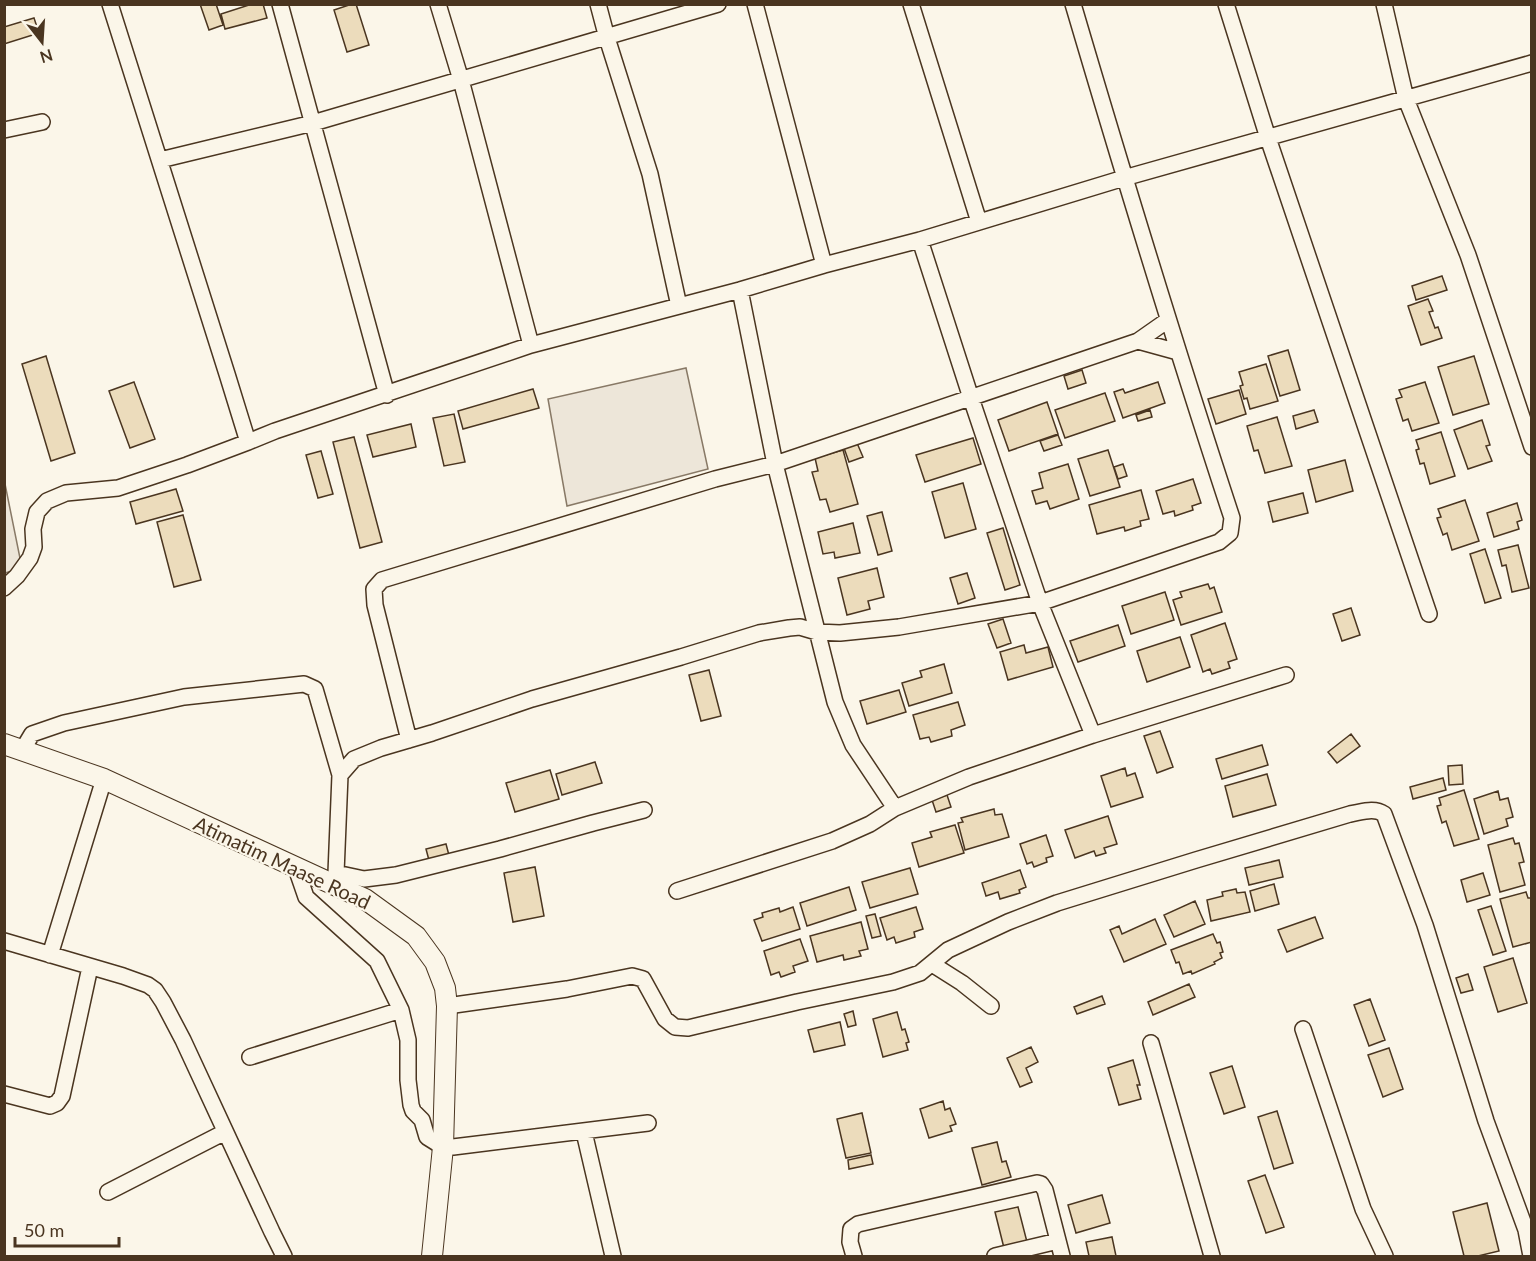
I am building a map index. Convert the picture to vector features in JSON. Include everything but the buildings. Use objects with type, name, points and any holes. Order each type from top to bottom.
[{"type":"main road","name":"Atimatim Maase Road","points":[[14,747],[104,779],[296,868],[338,880],[416,936],[435,962],[445,988],[447,1006],[443,1147],[432,1257]]},
{"type":"street","points":[[110,4],[248,442]]},
{"type":"street","points":[[280,4],[387,395]]},
{"type":"street","points":[[438,4],[461,80],[531,345]]},
{"type":"street","points":[[598,4],[650,174],[679,306]]},
{"type":"street","points":[[160,160],[313,123],[718,4]]},
{"type":"street","points":[[755,4],[824,265]]},
{"type":"street","points":[[910,4],[979,222]]},
{"type":"street","points":[[340,775],[354,759],[381,748],[532,699],[759,633],[789,627],[840,633],[899,627],[1040,603],[1219,542],[1230,533],[1232,518],[1124,178],[1073,4]]},
{"type":"street","points":[[1226,4],[1268,138],[1430,614]]},
{"type":"street","points":[[1384,4],[1406,99],[1468,255],[1532,447]]},
{"type":"street","points":[[4,588],[17,576],[30,558],[34,547],[33,528],[37,512],[47,501],[66,493],[118,488],[177,469],[275,431],[531,345],[920,240],[1124,178],[1532,63]]},
{"type":"street","points":[[4,130],[42,122]]},
{"type":"street","points":[[920,240],[1040,603],[1093,735]]},
{"type":"street","points":[[740,290],[775,464],[835,702],[853,746],[894,808]]},
{"type":"street","points":[[409,740],[375,605],[374,589],[382,580],[715,479],[775,464],[1137,340],[1168,320]]},
{"type":"street","points":[[1137,340],[1178,352]]},
{"type":"street","points":[[677,891],[831,841],[870,824],[894,808],[969,777],[1093,735],[1286,675]]},
{"type":"street","points":[[14,747],[32,734],[64,723],[184,697],[304,684],[315,689],[340,775],[338,880],[396,875],[645,810]]},
{"type":"street","points":[[51,955],[104,779]]},
{"type":"street","points":[[447,1006],[567,989],[632,976],[643,979],[665,1019],[675,1027],[688,1028],[893,982],[920,973],[948,950],[1008,922],[1057,903],[1350,814],[1380,811],[1384,814],[1425,925],[1486,1121],[1529,1230],[1531,1257]]},
{"type":"street","points":[[296,868],[306,897],[377,961],[401,1010],[408,1040],[408,1080],[411,1106],[422,1120],[427,1137],[443,1147],[477,1145],[648,1123]]},
{"type":"street","points":[[4,941],[123,976],[155,990],[183,1040],[284,1257]]},
{"type":"street","points":[[932,964],[962,982],[991,1006]]},
{"type":"street","points":[[4,1094],[50,1106],[57,1103],[62,1096],[90,967]]},
{"type":"street","points":[[250,1057],[401,1010]]},
{"type":"street","points":[[1303,1029],[1363,1209],[1384,1257]]},
{"type":"street","points":[[1151,1043],[1212,1257]]},
{"type":"street","points":[[108,1192],[225,1131]]},
{"type":"street","points":[[584,1132],[613,1257]]},
{"type":"street","points":[[854,1257],[850,1242],[851,1230],[858,1224],[1037,1183],[1041,1184],[1045,1190],[1062,1257]]},
{"type":"street","points":[[995,1257],[1058,1241]]},
{"type":"shaded area","points":[[686,368],[708,469],[567,506],[548,399]]},
{"type":"shaded area","points":[[4,479],[22,568],[5,573],[4,573]]}]
